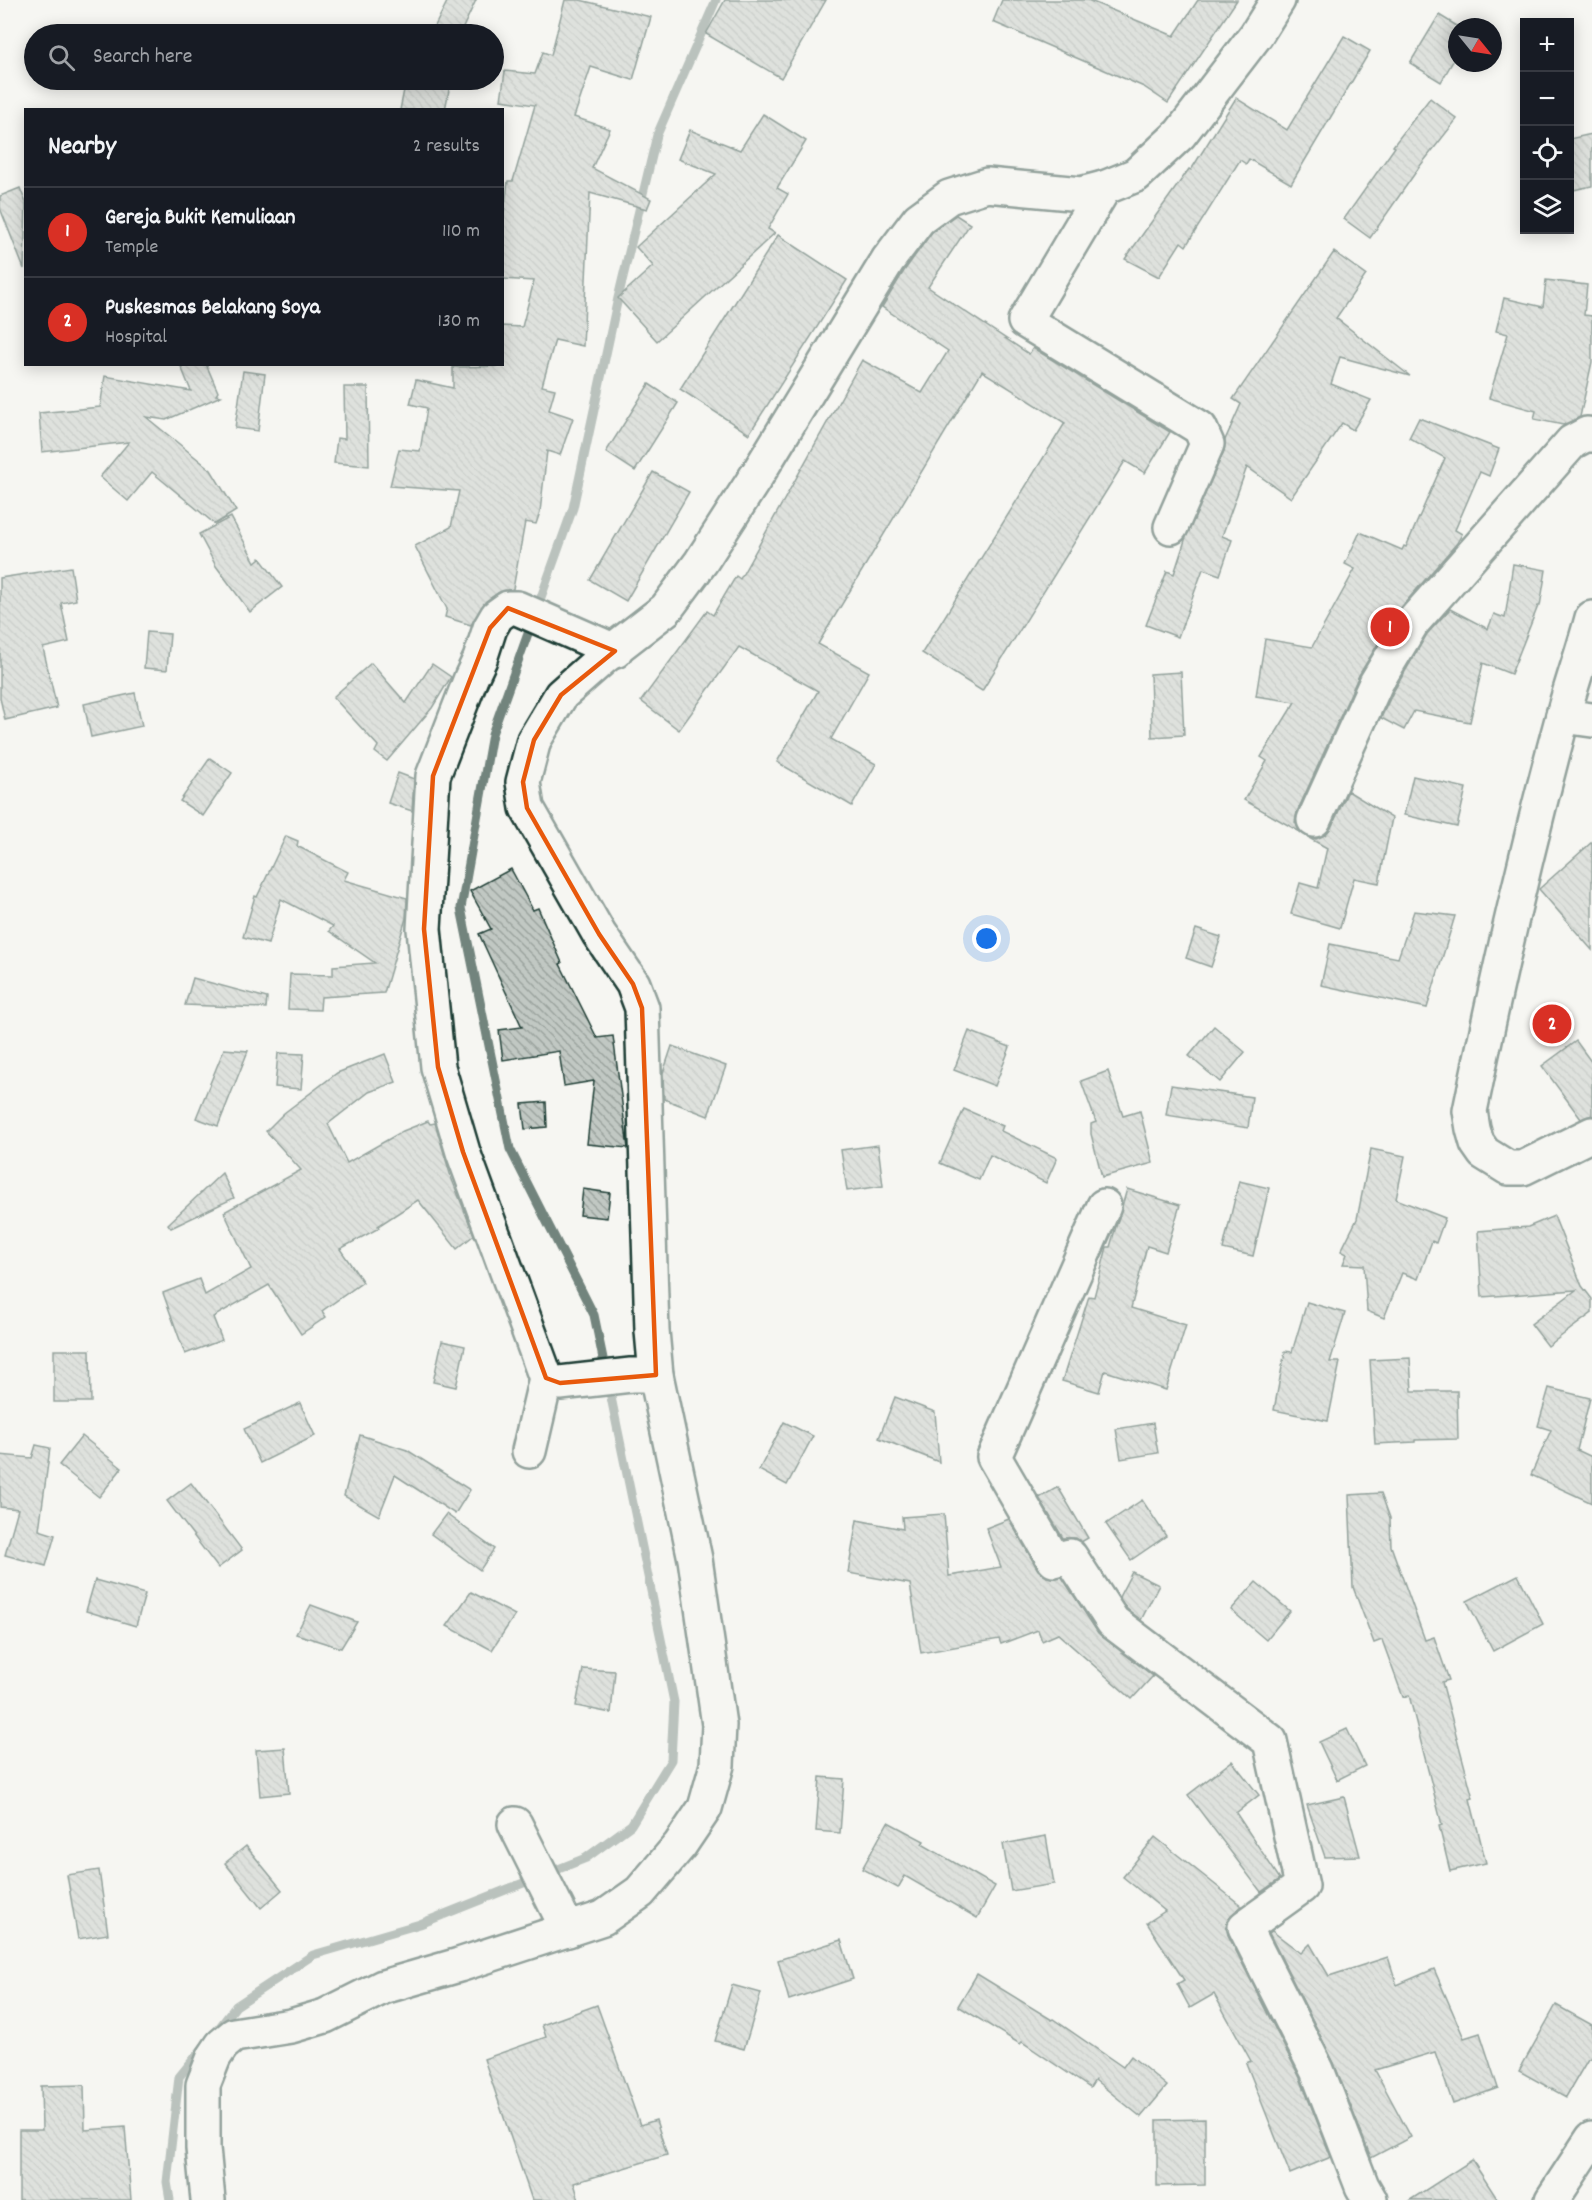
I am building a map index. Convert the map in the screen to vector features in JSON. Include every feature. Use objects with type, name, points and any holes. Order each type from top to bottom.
[{"type":"street","points":[[208,2200],[203,2148],[203,2085],[214,2057],[222,2045],[234,2035],[291,2026],[314,2019],[383,1987],[603,1918],[640,1892],[680,1845],[705,1808],[717,1765],[720,1725],[695,1559],[643,1375],[652,1331],[642,1008],[633,984],[599,934],[527,808],[523,783],[534,740],[561,695],[604,657],[615,651],[666,609],[701,562],[757,475],[888,260],[919,219],[949,196],[987,185],[1081,194],[1104,188],[1136,175],[1180,134],[1256,35],[1278,0]]},
{"type":"street","points":[[1104,188],[1025,321],[1200,428],[1207,444],[1171,527]]},
{"type":"street","points":[[1314,820],[1376,683],[1412,623],[1572,442],[1587,434],[1592,435]]},
{"type":"street","points":[[529,1451],[556,1380],[463,1152],[438,1067],[424,929],[433,776],[480,659],[490,628],[502,612],[508,608],[531,615],[615,651]]},
{"type":"street","points":[[1592,618],[1577,718],[1502,958],[1470,1111],[1473,1129],[1481,1148],[1496,1162],[1508,1168],[1523,1168],[1592,1134]]},
{"type":"street","points":[[1104,1206],[994,1457],[1054,1560],[1070,1556],[1113,1622],[1270,1740],[1302,1886],[1245,1927],[1317,2070],[1362,2186],[1370,2200]]},
{"type":"street","points":[[556,1380],[643,1375]]},
{"type":"street","points":[[514,1824],[568,1930]]},
{"type":"street","points":[[1552,2200],[1592,2139]]},
{"type":"highlighted area","points":[[508,608],[615,651],[561,695],[534,740],[523,782],[527,808],[599,934],[633,984],[642,1008],[656,1375],[560,1383],[546,1378],[463,1152],[438,1067],[424,929],[433,776],[490,628]]},
{"type":"building","points":[[448,0],[476,0],[465,24],[436,24]]},
{"type":"building","points":[[565,0],[580,0],[651,17],[633,80],[591,67],[574,117],[610,129],[592,168],[651,199],[647,209],[590,193],[583,346],[555,340],[542,386],[555,389],[549,410],[573,418],[560,455],[547,451],[540,512],[536,524],[525,522],[513,589],[498,593],[486,601],[471,625],[445,617],[447,609],[415,546],[451,527],[459,491],[390,486],[399,449],[420,451],[427,408],[410,404],[416,380],[453,388],[453,367],[504,366],[504,326],[522,327],[534,281],[504,279],[504,214],[508,181],[513,181],[535,105],[501,100],[505,71],[535,74],[543,52],[551,55]]},
{"type":"building","points":[[725,0],[826,0],[781,78],[706,34]]},
{"type":"building","points":[[1002,0],[1088,0],[1174,36],[1198,0],[1237,0],[1168,103],[1144,87],[993,22]]},
{"type":"building","points":[[1439,15],[1448,20],[1448,70],[1441,82],[1410,63]]},
{"type":"building","points":[[1344,36],[1370,51],[1291,184],[1249,159],[1246,164],[1240,160],[1186,246],[1181,242],[1159,277],[1125,259],[1189,169],[1191,170],[1236,98],[1287,130]]},
{"type":"building","points":[[404,90],[449,90],[445,108],[400,108]]},
{"type":"building","points":[[1430,98],[1457,119],[1420,166],[1370,238],[1344,219],[1395,147],[1393,146]]},
{"type":"building","points":[[763,114],[806,141],[777,188],[788,194],[768,229],[775,233],[657,341],[618,298],[653,266],[636,247],[716,174],[678,159],[690,130],[740,150]]},
{"type":"building","points":[[1592,134],[1592,186],[1574,190],[1574,180],[1574,138]]},
{"type":"building","points":[[20,188],[24,198],[24,269],[0,208],[0,196]]},
{"type":"building","points":[[956,215],[970,224],[928,287],[1029,354],[1033,348],[1170,432],[1145,473],[1125,461],[982,691],[922,653],[1065,423],[982,371],[818,644],[869,672],[831,739],[876,764],[852,806],[777,762],[818,691],[739,647],[679,730],[641,701],[707,611],[713,615],[736,576],[740,579],[862,360],[922,393],[948,351],[882,307],[932,232]]},
{"type":"building","points":[[778,235],[847,280],[749,434],[680,389]]},
{"type":"building","points":[[1334,252],[1366,275],[1336,318],[1410,376],[1340,357],[1331,384],[1371,400],[1353,430],[1342,423],[1291,498],[1247,467],[1222,536],[1232,540],[1220,575],[1203,569],[1178,637],[1146,625],[1167,571],[1174,574],[1186,537],[1224,451],[1225,440],[1241,404],[1233,399]]},
{"type":"building","points":[[1546,280],[1587,285],[1584,315],[1592,316],[1592,362],[1580,417],[1563,425],[1534,419],[1536,411],[1489,398],[1508,334],[1496,331],[1504,298],[1543,307]]},
{"type":"building","points":[[181,366],[207,366],[218,392],[216,395],[221,396],[166,420],[146,417],[211,470],[236,511],[215,524],[152,472],[128,501],[100,477],[129,442],[42,452],[39,413],[100,407],[105,376],[191,391]]},
{"type":"building","points":[[243,371],[265,374],[258,431],[235,428]]},
{"type":"building","points":[[649,384],[678,403],[635,471],[606,452]]},
{"type":"building","points":[[344,387],[368,387],[369,466],[334,463],[337,438],[345,439]]},
{"type":"building","points":[[1419,418],[1499,449],[1489,476],[1480,472],[1455,530],[1462,534],[1457,543],[1398,611],[1359,675],[1297,812],[1295,822],[1302,833],[1244,800],[1267,761],[1261,757],[1295,702],[1256,696],[1265,639],[1312,647],[1355,569],[1345,564],[1360,532],[1402,550],[1404,546],[1406,547],[1445,458],[1409,438]]},
{"type":"building","points":[[653,472],[689,492],[626,601],[590,580]]},
{"type":"building","points":[[231,517],[255,562],[260,558],[282,587],[250,612],[216,566],[199,534]]},
{"type":"building","points":[[1513,564],[1546,570],[1540,606],[1538,606],[1511,674],[1483,663],[1470,722],[1414,711],[1404,730],[1381,718],[1393,692],[1427,634],[1450,609],[1488,629],[1494,614],[1505,618]]},
{"type":"building","points":[[71,567],[76,600],[61,603],[69,642],[43,648],[57,708],[5,720],[0,698],[0,578]]},
{"type":"building","points":[[147,632],[170,634],[167,670],[144,668]]},
{"type":"building","points":[[371,663],[406,703],[432,664],[451,677],[432,708],[387,761],[375,752],[378,746],[333,697]]},
{"type":"building","points":[[1181,672],[1184,735],[1152,737],[1150,674]]},
{"type":"building","points":[[135,693],[142,726],[91,737],[84,704]]},
{"type":"building","points":[[210,758],[232,773],[203,816],[180,801]]},
{"type":"building","points":[[398,773],[414,779],[412,811],[388,803]]},
{"type":"building","points":[[1413,776],[1466,788],[1457,827],[1404,815]]},
{"type":"building","points":[[1348,791],[1392,818],[1379,883],[1354,878],[1340,928],[1291,914],[1300,883],[1318,888],[1327,848],[1309,838],[1316,839],[1325,835],[1331,828]]},
{"type":"building","points":[[286,836],[298,841],[297,846],[348,872],[344,880],[407,898],[406,918],[384,993],[321,997],[320,1010],[288,1009],[290,974],[333,975],[333,966],[375,963],[329,931],[333,926],[281,899],[268,944],[243,937],[255,896],[257,897]]},
{"type":"building","points":[[1592,842],[1592,950],[1539,889]]},
{"type":"building","points":[[511,869],[533,910],[538,908],[562,963],[560,964],[597,1038],[613,1036],[628,1148],[587,1144],[594,1081],[564,1086],[559,1051],[503,1060],[499,1030],[522,1027],[479,934],[491,929],[470,891]]},
{"type":"building","points":[[1414,911],[1455,916],[1427,1008],[1321,985],[1330,944],[1398,958]]},
{"type":"building","points":[[1196,929],[1221,937],[1211,967],[1186,958]]},
{"type":"building","points":[[193,978],[267,998],[266,1008],[185,1005]]},
{"type":"building","points":[[1214,1026],[1245,1052],[1220,1082],[1189,1056]]},
{"type":"building","points":[[969,1031],[1010,1047],[995,1086],[954,1070]]},
{"type":"building","points":[[1576,1041],[1592,1063],[1592,1115],[1581,1119],[1542,1066]]},
{"type":"building","points":[[672,1046],[726,1066],[708,1116],[664,1099],[663,1073]]},
{"type":"building","points":[[224,1049],[248,1051],[218,1126],[196,1118]]},
{"type":"building","points":[[278,1053],[304,1054],[301,1089],[275,1087]]},
{"type":"building","points":[[385,1054],[396,1082],[369,1092],[328,1124],[347,1163],[403,1131],[428,1121],[430,1124],[435,1123],[451,1177],[474,1235],[457,1249],[418,1200],[378,1226],[379,1228],[340,1249],[363,1282],[322,1311],[326,1317],[301,1334],[269,1285],[213,1317],[222,1340],[185,1354],[163,1293],[199,1279],[205,1295],[251,1269],[224,1212],[301,1170],[266,1131],[284,1113],[337,1073]]},
{"type":"building","points":[[1108,1071],[1123,1116],[1140,1111],[1153,1163],[1102,1177],[1091,1134],[1091,1124],[1096,1122],[1081,1081]]},
{"type":"building","points":[[1171,1085],[1252,1097],[1248,1128],[1166,1115]]},
{"type":"building","points":[[546,1102],[547,1127],[525,1129],[522,1104]]},
{"type":"building","points":[[964,1109],[1003,1126],[1001,1131],[1057,1158],[1046,1183],[990,1155],[979,1180],[940,1163]]},
{"type":"building","points":[[878,1145],[883,1186],[847,1191],[841,1150]]},
{"type":"building","points":[[1371,1149],[1405,1156],[1396,1199],[1445,1218],[1436,1243],[1432,1241],[1418,1279],[1402,1273],[1384,1318],[1367,1311],[1364,1265],[1343,1264],[1347,1254],[1341,1251],[1357,1219]]},
{"type":"building","points":[[222,1173],[234,1198],[171,1228],[168,1224]]},
{"type":"building","points":[[1239,1181],[1269,1188],[1253,1256],[1223,1249]]},
{"type":"building","points":[[583,1189],[610,1193],[607,1218],[580,1215]]},
{"type":"building","points":[[1127,1189],[1180,1205],[1166,1252],[1147,1246],[1131,1308],[1186,1325],[1166,1390],[1105,1371],[1099,1392],[1062,1381],[1089,1296],[1094,1297],[1107,1247],[1110,1247]]},
{"type":"building","points":[[1554,1216],[1582,1286],[1592,1299],[1592,1313],[1548,1346],[1531,1324],[1576,1290],[1482,1297],[1478,1231],[1528,1227]]},
{"type":"building","points":[[1307,1302],[1345,1313],[1330,1362],[1340,1362],[1328,1421],[1274,1410],[1285,1351],[1292,1352]]},
{"type":"building","points":[[442,1341],[465,1346],[456,1387],[433,1382]]},
{"type":"building","points":[[54,1350],[90,1350],[91,1402],[54,1402]]},
{"type":"building","points":[[1410,1358],[1412,1391],[1457,1391],[1458,1439],[1375,1444],[1370,1360]]},
{"type":"building","points":[[1549,1388],[1590,1398],[1577,1450],[1592,1457],[1592,1503],[1531,1475],[1551,1430],[1538,1426]]},
{"type":"building","points":[[895,1397],[935,1412],[939,1462],[879,1438]]},
{"type":"building","points":[[300,1403],[315,1436],[260,1463],[244,1429]]},
{"type":"building","points":[[784,1422],[813,1436],[787,1485],[759,1470]]},
{"type":"building","points":[[1153,1423],[1158,1453],[1121,1459],[1116,1429]]},
{"type":"building","points":[[360,1435],[407,1450],[470,1490],[455,1514],[395,1475],[379,1516],[344,1496]]},
{"type":"building","points":[[82,1436],[122,1468],[99,1497],[59,1465]]},
{"type":"building","points":[[36,1445],[50,1448],[39,1530],[55,1535],[46,1566],[5,1555],[18,1509],[0,1507],[0,1455],[32,1458]]},
{"type":"building","points":[[191,1483],[242,1550],[218,1568],[167,1501]]},
{"type":"building","points":[[1058,1487],[1088,1538],[1081,1542],[1076,1538],[1063,1538],[1039,1498]]},
{"type":"building","points":[[1381,1493],[1390,1518],[1391,1546],[1425,1640],[1434,1637],[1449,1680],[1442,1682],[1473,1798],[1470,1799],[1486,1863],[1450,1871],[1439,1826],[1442,1825],[1409,1695],[1403,1697],[1382,1640],[1374,1643],[1353,1587],[1349,1495]]},
{"type":"building","points":[[1142,1500],[1166,1536],[1131,1560],[1106,1524]]},
{"type":"building","points":[[446,1514],[494,1549],[480,1570],[431,1534]]},
{"type":"building","points":[[944,1514],[949,1576],[1001,1567],[986,1528],[1009,1519],[1038,1570],[1047,1577],[1062,1577],[1098,1633],[1153,1676],[1132,1699],[1058,1634],[1042,1641],[1038,1630],[1001,1644],[999,1639],[921,1653],[910,1584],[848,1573],[857,1520],[903,1529],[902,1517]]},
{"type":"building","points":[[1132,1572],[1159,1585],[1141,1620],[1127,1609],[1119,1597]]},
{"type":"building","points":[[1518,1575],[1543,1624],[1493,1651],[1467,1601]]},
{"type":"building","points":[[95,1580],[145,1594],[136,1626],[86,1611]]},
{"type":"building","points":[[1256,1582],[1290,1611],[1266,1640],[1231,1610]]},
{"type":"building","points":[[471,1592],[515,1615],[492,1650],[447,1626]]},
{"type":"building","points":[[311,1605],[357,1622],[341,1648],[296,1634]]},
{"type":"building","points":[[583,1669],[615,1671],[611,1713],[576,1706]]},
{"type":"building","points":[[1347,1729],[1365,1766],[1337,1780],[1319,1742]]},
{"type":"building","points":[[285,1748],[289,1793],[260,1796],[256,1750]]},
{"type":"building","points":[[1232,1761],[1259,1795],[1236,1813],[1280,1879],[1261,1892],[1188,1795]]},
{"type":"building","points":[[820,1777],[844,1779],[840,1833],[816,1831]]},
{"type":"building","points":[[1344,1797],[1360,1856],[1325,1857],[1307,1805]]},
{"type":"building","points":[[888,1822],[924,1841],[922,1844],[995,1886],[977,1918],[905,1876],[898,1888],[862,1869]]},
{"type":"building","points":[[1046,1836],[1054,1884],[1011,1891],[1003,1844]]},
{"type":"building","points":[[1155,1837],[1242,1906],[1228,1919],[1226,1926],[1228,1935],[1300,2078],[1331,2157],[1290,2174],[1246,2063],[1251,2061],[1214,1994],[1190,2008],[1177,1984],[1184,1980],[1147,1923],[1165,1911],[1123,1877]]},
{"type":"building","points":[[246,1846],[282,1890],[261,1908],[225,1863]]},
{"type":"building","points":[[99,1870],[108,1934],[78,1939],[67,1875]]},
{"type":"building","points":[[1272,1931],[1301,1953],[1310,1944],[1329,1976],[1388,1957],[1397,1985],[1434,1969],[1464,2038],[1480,2033],[1498,2088],[1453,2104],[1435,2052],[1375,2070],[1411,2137],[1371,2158],[1334,2063],[1269,1933]]},
{"type":"building","points":[[841,1940],[853,1979],[789,2000],[778,1960]]},
{"type":"building","points":[[977,1974],[1053,2019],[1123,2067],[1131,2056],[1167,2086],[1141,2117],[1095,2080],[1090,2088],[1022,2042],[1020,2044],[958,2006]]},
{"type":"building","points":[[732,1985],[761,1993],[744,2049],[715,2041]]},
{"type":"building","points":[[597,2005],[640,2125],[656,2120],[667,2155],[574,2183],[579,2200],[532,2200],[484,2059],[546,2037],[542,2025]]},
{"type":"building","points":[[1556,2005],[1592,2025],[1592,2058],[1588,2059],[1566,2097],[1519,2071]]},
{"type":"building","points":[[84,2085],[85,2130],[125,2127],[131,2200],[19,2200],[19,2130],[42,2130],[41,2086]]},
{"type":"building","points":[[1205,2119],[1205,2185],[1157,2186],[1157,2120]]},
{"type":"building","points":[[1472,2160],[1498,2200],[1410,2200]]},
{"type":"waterway","points":[[216,2032],[236,2006],[313,1955],[420,1924],[586,1858],[631,1825],[671,1760],[674,1702],[594,1315],[510,1149],[461,908],[492,734],[573,508],[618,298],[657,135],[716,0]]},
{"type":"waterway","points":[[170,2200],[167,2182],[179,2077],[205,2045]]},
{"type":"place","name":"Gereja Bukit Kemuliaan","points":[[1390,627]]},
{"type":"place","name":"Puskesmas Belakang Soya","points":[[1552,1024]]}]
